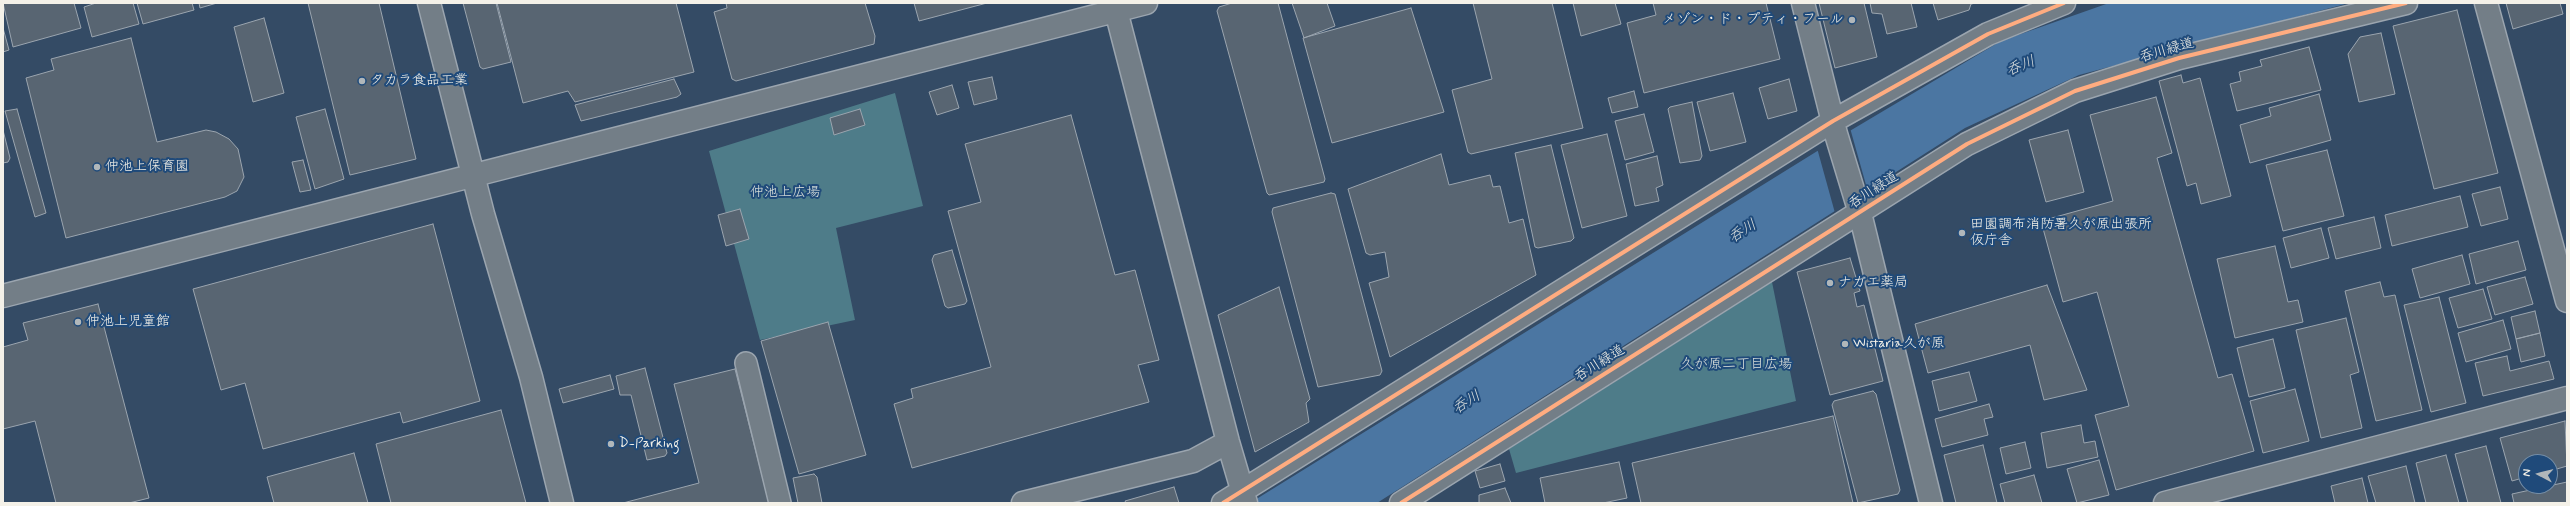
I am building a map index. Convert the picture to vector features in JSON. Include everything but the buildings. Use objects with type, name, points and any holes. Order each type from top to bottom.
[{"type":"street","points":[[429,3],[475,176],[483,214],[531,377],[562,503]]},
{"type":"street","points":[[3,296],[475,176],[1115,7],[1146,3]]},
{"type":"street","points":[[1803,3],[1835,128],[1858,208],[1931,503]]},
{"type":"street","points":[[1223,503],[1244,497],[1988,34],[2064,3]]},
{"type":"street","name":"呑川緑道","points":[[1401,503],[1858,208],[1967,144],[2075,91],[2180,58],[2406,3]]},
{"type":"street","points":[[2486,3],[2567,300]]},
{"type":"street","points":[[1115,7],[1228,442],[1244,497]]},
{"type":"street","points":[[2165,503],[2567,398]]},
{"type":"street","points":[[1024,503],[1193,461],[1228,442]]},
{"type":"lane","points":[[746,364],[780,503]]},
{"type":"green space","name":"仲池上広場","points":[[895,93],[923,206],[836,228],[855,320],[760,340],[709,151]]},
{"type":"green space","name":"久が原二丁目広場","points":[[1772,282],[1796,401],[1516,473],[1509,449]]},
{"type":"water","name":"呑川","points":[[2109,3],[2349,3],[2079,75],[1965,128],[1377,503],[1250,503],[1848,132],[2001,41]]},
{"type":"pier","points":[[1850,128],[1868,192],[1835,213],[1817,148]]},
{"type":"cycle path","points":[[1223,503],[1833,121],[1988,34],[2064,3]]},
{"type":"cycle path","points":[[1401,503],[1967,144],[2075,91],[2179,58],[2406,3]]},
{"type":"place","name":"メゾン・ド・プティ・フール","points":[[1852,20]]},
{"type":"place","name":"タカラ食品工業","points":[[362,81]]},
{"type":"place","name":"仲池上保育園","points":[[97,167]]},
{"type":"place","name":"田園調布消防署久が原出張所 仮庁舎","points":[[1962,233]]},
{"type":"place","name":"ナガエ薬局","points":[[1830,283]]},
{"type":"place","name":"仲池上児童館","points":[[78,322]]},
{"type":"place","name":"Wistaria久が原","points":[[1845,344]]},
{"type":"place","name":"D-Parking","points":[[611,444]]}]
